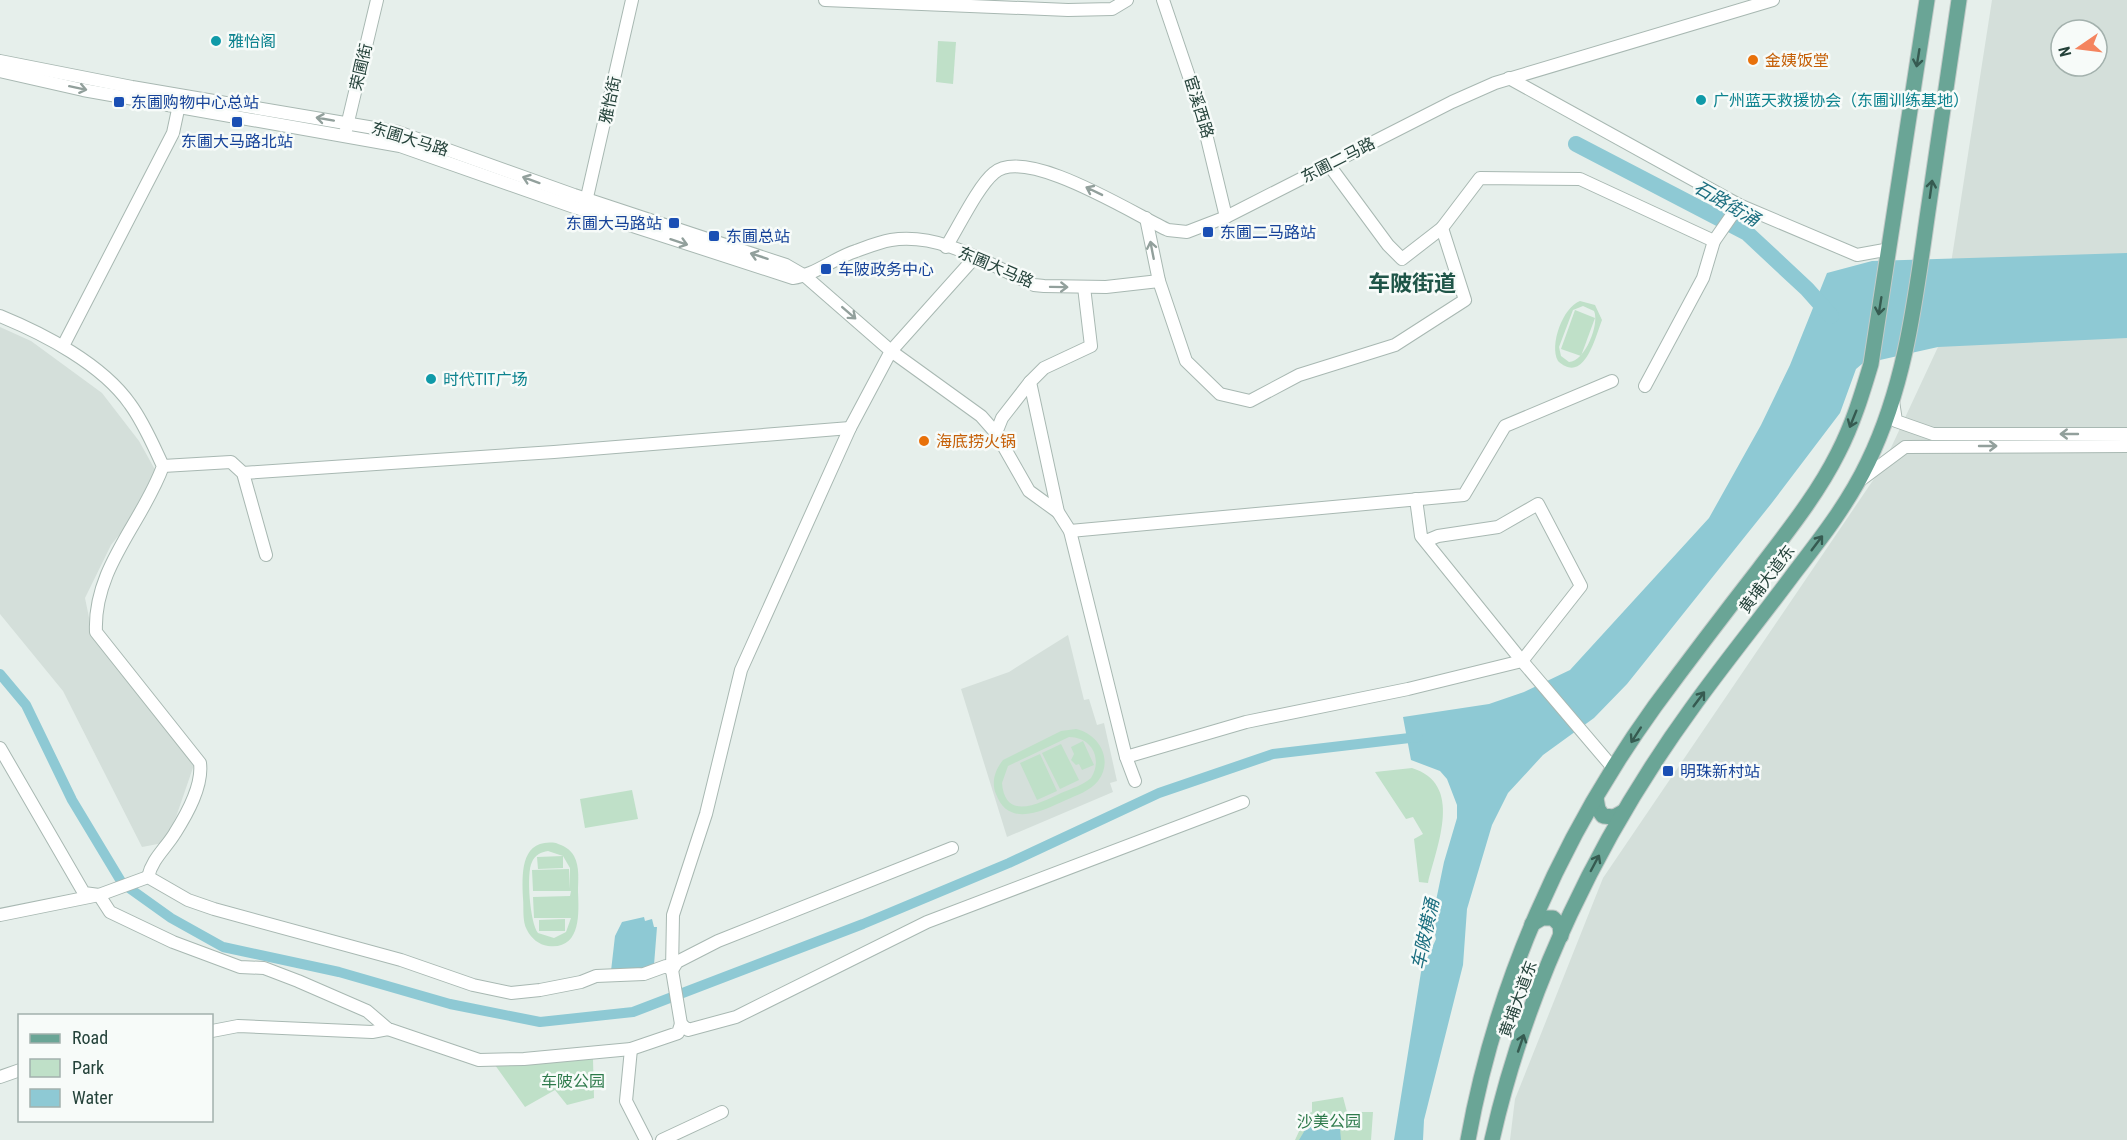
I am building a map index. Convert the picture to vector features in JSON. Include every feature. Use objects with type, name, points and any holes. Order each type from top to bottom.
[{"type":"main road","name":"黄埔大道东","points":[[1468,1140],[1489,1045],[1533,924],[1572,842],[1596,798],[1654,707],[1816,491],[1851,425],[1871,364],[1927,0]]},
{"type":"main road","name":"黄埔大道东","points":[[1492,1140],[1502,1099],[1539,992],[1593,865],[1623,812],[1673,735],[1833,522],[1879,440],[1904,362],[1959,0]]},
{"type":"main road","points":[[1596,798],[1603,816],[1614,817],[1623,812]]},
{"type":"main road","points":[[1533,924],[1542,918],[1553,918],[1560,925],[1561,936]]},
{"type":"main road","points":[[1460,1140],[1476,1096]]},
{"type":"main road","points":[[1501,1140],[1502,1099]]},
{"type":"street","name":"荣圃街","points":[[347,129],[377,0]]},
{"type":"street","name":"雅怡街","points":[[585,205],[632,0]]},
{"type":"street","points":[[825,0],[1068,10],[1112,9],[1127,0]]},
{"type":"street","name":"宦溪西路","points":[[1163,0],[1200,109],[1226,217]]},
{"type":"street","name":"东圃二马路","points":[[946,247],[995,171],[1010,167],[1047,173],[1073,181],[1178,233],[1196,230],[1452,102],[1509,78],[1773,0]]},
{"type":"street","name":"东圃大马路","points":[[0,61],[179,105],[347,129]]},
{"type":"street","name":"东圃大马路","points":[[0,71],[347,129],[585,205],[786,264],[805,276],[839,257],[891,240],[917,240],[976,256],[1034,285],[1084,287],[1159,281]]},
{"type":"street","points":[[1509,78],[1739,205],[1857,255],[1890,249]]},
{"type":"street","points":[[63,346],[173,133],[179,105]]},
{"type":"street","points":[[1329,165],[1388,245],[1402,259],[1442,228],[1480,178],[1580,179],[1714,241]]},
{"type":"street","points":[[1645,386],[1703,278],[1714,241],[1739,205]]},
{"type":"street","points":[[1146,218],[1159,281],[1186,360],[1220,394],[1250,400],[1299,375],[1395,345],[1465,300],[1442,228]]},
{"type":"street","points":[[0,748],[84,893],[99,895],[110,912],[173,942],[240,967],[264,968],[298,981],[367,1011],[388,1029],[478,1060],[631,1049],[678,1033],[681,1024],[672,970],[672,915],[706,814],[741,670],[850,428],[891,351],[976,256]]},
{"type":"street","points":[[805,276],[891,351],[981,416],[996,433],[1029,491],[1058,512]]},
{"type":"street","points":[[996,433],[1002,418],[1044,368],[1090,346],[1084,287]]},
{"type":"street","points":[[0,316],[63,346],[104,377],[130,404],[163,466]]},
{"type":"street","points":[[1070,531],[1464,495],[1505,426],[1612,381]]},
{"type":"street","points":[[1030,382],[1058,512],[1070,531],[1126,757],[1135,781]]},
{"type":"street","points":[[1893,401],[1896,421],[1956,440],[2127,446]]},
{"type":"street","points":[[243,473],[554,452],[850,428]]},
{"type":"street","points":[[1857,482],[1905,447],[1956,440],[2127,434]]},
{"type":"street","points":[[163,466],[231,462],[243,473],[266,555]]},
{"type":"street","points":[[148,877],[150,867],[175,833],[192,799],[201,774],[200,763],[96,632],[95,614],[118,548],[147,505],[163,466]]},
{"type":"street","points":[[1416,499],[1421,536],[1522,661],[1537,675],[1614,769]]},
{"type":"street","points":[[1126,757],[1245,722],[1408,689],[1522,661],[1581,586],[1538,504],[1498,527],[1438,536],[1426,542]]},
{"type":"street","points":[[681,1024],[688,1030],[736,1017],[927,922],[1243,802]]},
{"type":"street","points":[[672,970],[677,962],[718,941],[952,848]]},
{"type":"street","points":[[148,877],[188,900],[214,909],[401,960],[473,985],[511,993],[549,989],[596,976],[644,974],[666,966],[672,970]]},
{"type":"street","points":[[0,915],[99,895],[148,877]]},
{"type":"street","points":[[213,1030],[238,1026],[372,1032],[388,1029]]},
{"type":"street","points":[[631,1049],[626,1101],[633,1120],[646,1140]]},
{"type":"street","points":[[0,1077],[18,1071]]},
{"type":"street","points":[[662,1140],[722,1112]]},
{"type":"shaded area","points":[[1992,0],[2127,0],[2127,1140],[1510,1140],[1515,1099],[1603,878],[1882,467],[1938,347]]},
{"type":"shaded area","points":[[0,327],[31,341],[102,393],[139,441],[158,475],[132,519],[111,545],[85,598],[92,632],[196,759],[176,817],[163,843],[142,847],[63,691],[0,614]]},
{"type":"shaded area","points":[[1068,635],[1084,700],[1089,699],[1097,725],[1104,723],[1117,781],[1110,783],[1113,792],[1007,837],[961,689],[1009,672]]},
{"type":"green space","points":[[938,41],[956,42],[953,84],[936,82]]},
{"type":"green space","points":[[1580,301],[1595,305],[1602,320],[1592,347],[1582,363],[1575,367],[1567,367],[1558,361],[1555,346],[1563,318]],"holes":[[[1583,306],[1594,311],[1595,324],[1590,341],[1580,356],[1569,362],[1561,356],[1559,347],[1573,310]]]},
{"type":"green space","points":[[1575,310],[1595,318],[1581,356],[1561,349]]},
{"type":"green space","points":[[1076,729],[1091,736],[1097,742],[1102,749],[1105,765],[1098,781],[1083,792],[1038,812],[1018,814],[1009,811],[1002,805],[994,785],[1000,764],[1003,760],[1061,731]],"holes":[[[1069,737],[1077,738],[1093,750],[1096,764],[1091,778],[1077,787],[1034,805],[1016,806],[1010,802],[1005,795],[1002,783],[1008,766]]]},
{"type":"green space","points":[[1083,741],[1094,765],[1082,770],[1079,764],[1076,765],[1071,760],[1074,754],[1071,747]]},
{"type":"green space","points":[[1061,744],[1079,780],[1060,789],[1042,753]]},
{"type":"green space","points":[[1040,754],[1057,791],[1037,800],[1020,763]]},
{"type":"green space","points":[[1412,768],[1428,776],[1438,787],[1442,801],[1441,834],[1428,883],[1419,882],[1414,839],[1423,834],[1413,817],[1406,819],[1375,772]]},
{"type":"green space","points":[[632,790],[638,819],[585,828],[580,799]]},
{"type":"green space","points":[[544,843],[556,843],[569,850],[576,860],[578,869],[576,929],[567,942],[559,946],[541,944],[531,936],[525,926],[523,879],[526,860],[529,852]],"holes":[[[548,851],[563,856],[570,868],[570,889],[569,869],[532,870],[533,891],[571,891],[570,896],[533,897],[534,918],[571,918],[566,932],[554,938],[538,933],[535,928],[530,898],[529,876],[532,862],[539,854]]]},
{"type":"green space","points":[[563,856],[563,868],[538,869],[537,857]]},
{"type":"green space","points":[[565,919],[565,931],[539,931],[539,920]]},
{"type":"green space","name":"车陂公园","points":[[593,1059],[594,1098],[567,1105],[555,1090],[525,1107],[495,1065]]},
{"type":"green space","name":"沙美公园","points":[[1343,1097],[1347,1112],[1373,1112],[1371,1140],[1295,1140],[1302,1125],[1302,1116],[1312,1112],[1312,1102]]},
{"type":"water","points":[[2127,253],[2127,338],[1938,347],[1862,364],[1856,369],[1840,413],[1771,504],[1627,684],[1594,718],[1543,755],[1508,793],[1492,825],[1467,909],[1463,965],[1424,1120],[1423,1140],[1394,1140],[1421,972],[1436,939],[1432,920],[1444,862],[1457,818],[1457,805],[1447,779],[1440,771],[1411,760],[1403,717],[1489,704],[1524,692],[1570,670],[1709,518],[1761,425],[1790,365],[1827,273],[1872,261]]},
{"type":"water","points":[[644,917],[645,921],[652,919],[654,927],[657,927],[654,965],[642,971],[611,971],[615,936],[622,922]]},
{"type":"water","points":[[1328,1113],[1340,1129],[1341,1140],[1299,1140],[1305,1130],[1305,1120]]},
{"type":"waterway","name":"石路街涌","points":[[1576,144],[1747,233],[1807,289],[1831,316]]},
{"type":"waterway","points":[[0,674],[26,705],[72,800],[122,883],[171,918],[223,947],[339,972],[450,1004],[540,1022],[633,1012],[863,924],[1009,863],[1159,793],[1273,754],[1418,737]]},
{"type":"place","name":"雅怡阁","points":[[216,41]]},
{"type":"place","name":"金姨饭堂","points":[[1753,60]]},
{"type":"place","name":"广州蓝天救援协会（东圃训练基地）","points":[[1701,100]]},
{"type":"place","name":"东圃购物中心总站","points":[[119,102]]},
{"type":"place","name":"东圃大马路北站","points":[[237,122]]},
{"type":"place","name":"东圃大马路站","points":[[674,223]]},
{"type":"place","name":"东圃二马路站","points":[[1208,232]]},
{"type":"place","name":"东圃总站","points":[[714,236]]},
{"type":"place","name":"车陂政务中心","points":[[826,269]]},
{"type":"place","name":"时代TIT广场","points":[[431,379]]},
{"type":"place","name":"海底捞火锅","points":[[924,441]]},
{"type":"place","name":"明珠新村站","points":[[1668,771]]},
{"type":"district","name":"车陂街道","points":[[1412,283]]},
{"type":"water label","name":"车陂横涌","points":[[1425,934]]}]
